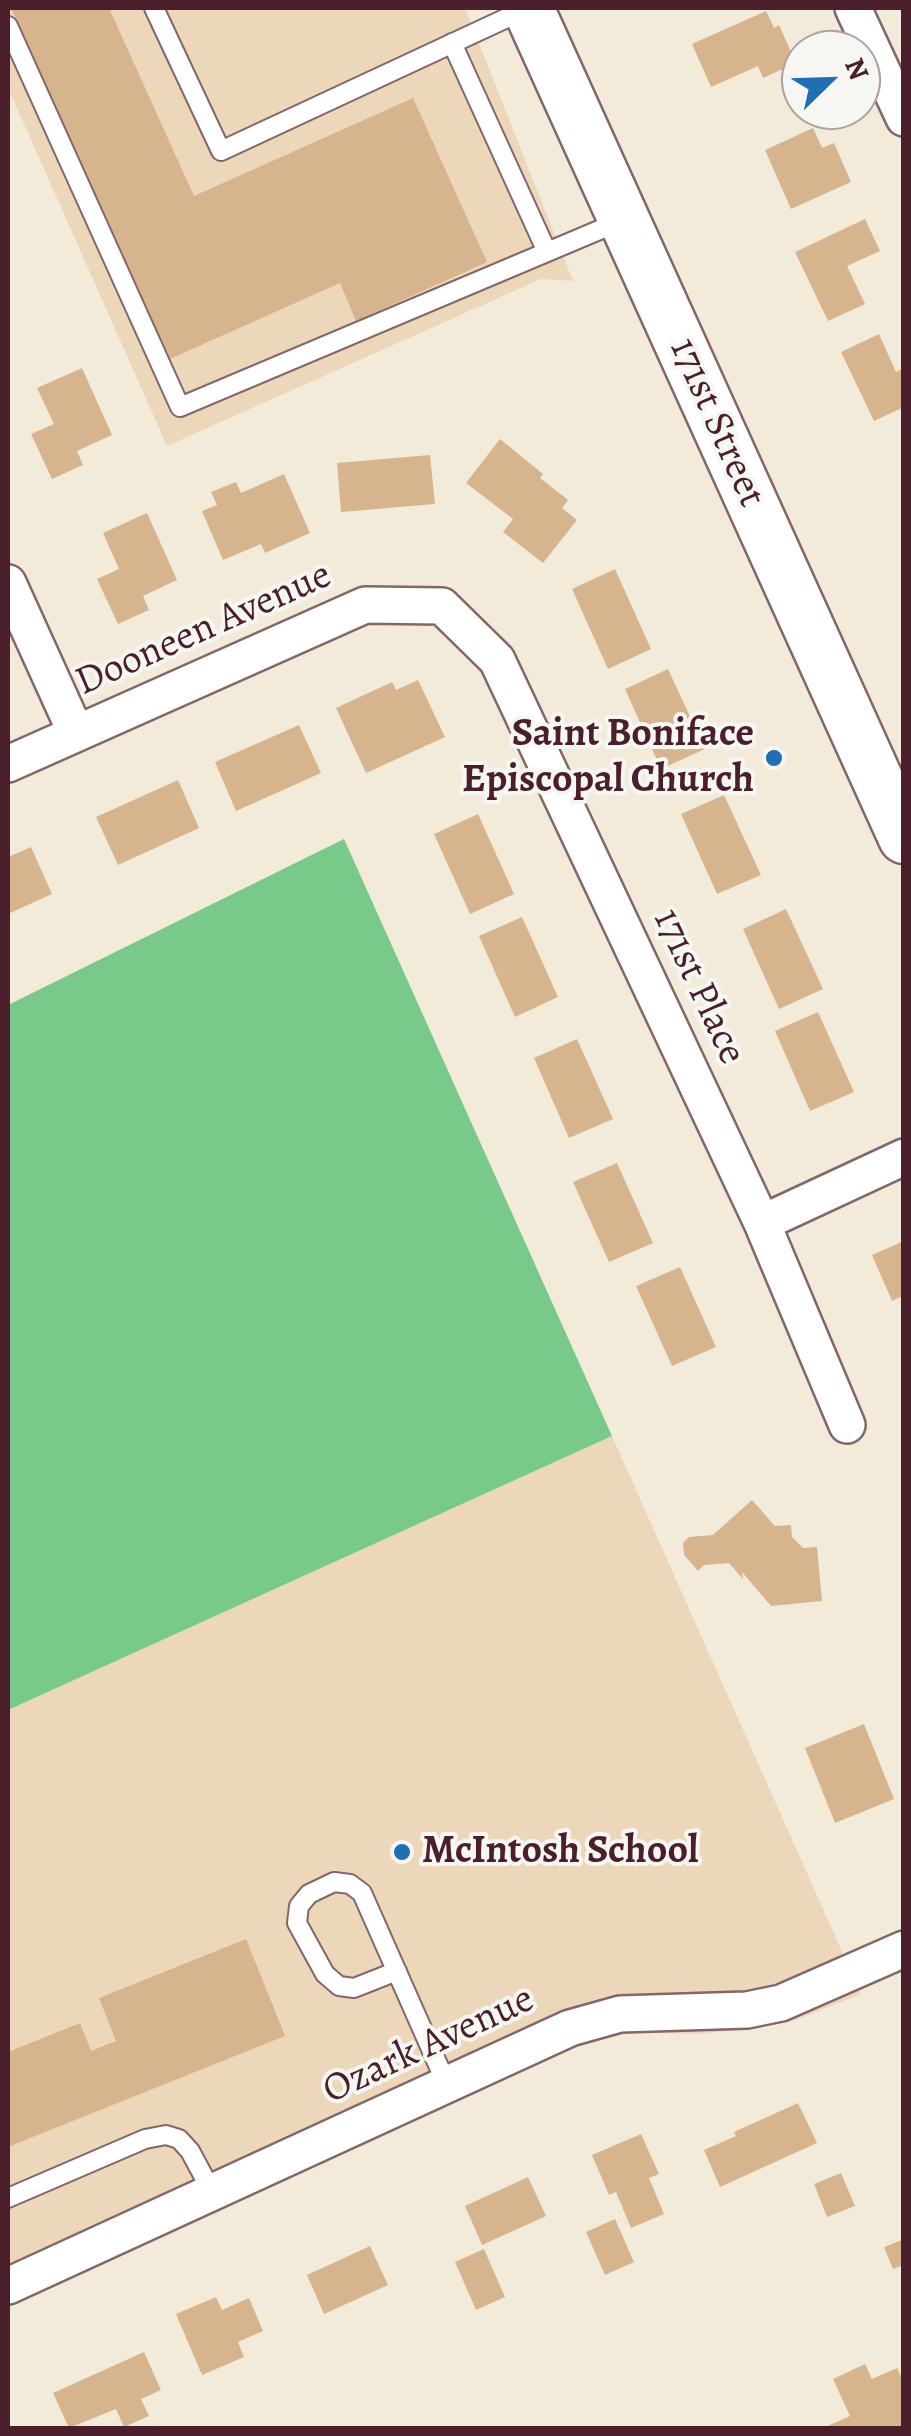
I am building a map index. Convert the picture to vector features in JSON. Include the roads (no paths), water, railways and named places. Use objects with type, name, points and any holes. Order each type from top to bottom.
[{"type":"street","name":"171st Street","points":[[528,8],[904,838]]},
{"type":"street","points":[[853,8],[904,118]]},
{"type":"street","points":[[8,583],[76,734]]},
{"type":"street","name":"Dooneen Avenue","points":[[8,764],[365,605],[442,606]]},
{"type":"street","name":"171st Place","points":[[442,606],[497,660],[762,1223],[847,1425]]},
{"type":"street","points":[[762,1223],[904,1157]]},
{"type":"street","name":"Ozark Avenue","points":[[8,2286],[570,2028],[620,2014],[747,2010],[781,2003],[904,1949]]},
{"type":"lane","points":[[154,8],[221,151],[528,8]]},
{"type":"lane","points":[[8,26],[180,407],[624,219]]},
{"type":"lane","points":[[452,44],[547,252]]},
{"type":"lane","points":[[397,1971],[354,1988],[339,1986],[325,1974],[297,1923],[298,1906],[309,1894],[334,1882],[350,1884],[362,1893],[397,1971],[447,2085]]},
{"type":"lane","points":[[8,2198],[146,2139],[166,2135],[179,2138],[190,2151],[212,2192]]},
{"type":"place","name":"Saint Boniface Episcopal Church","points":[[774,758]]},
{"type":"place","name":"McIntosh School","points":[[402,1852]]}]
